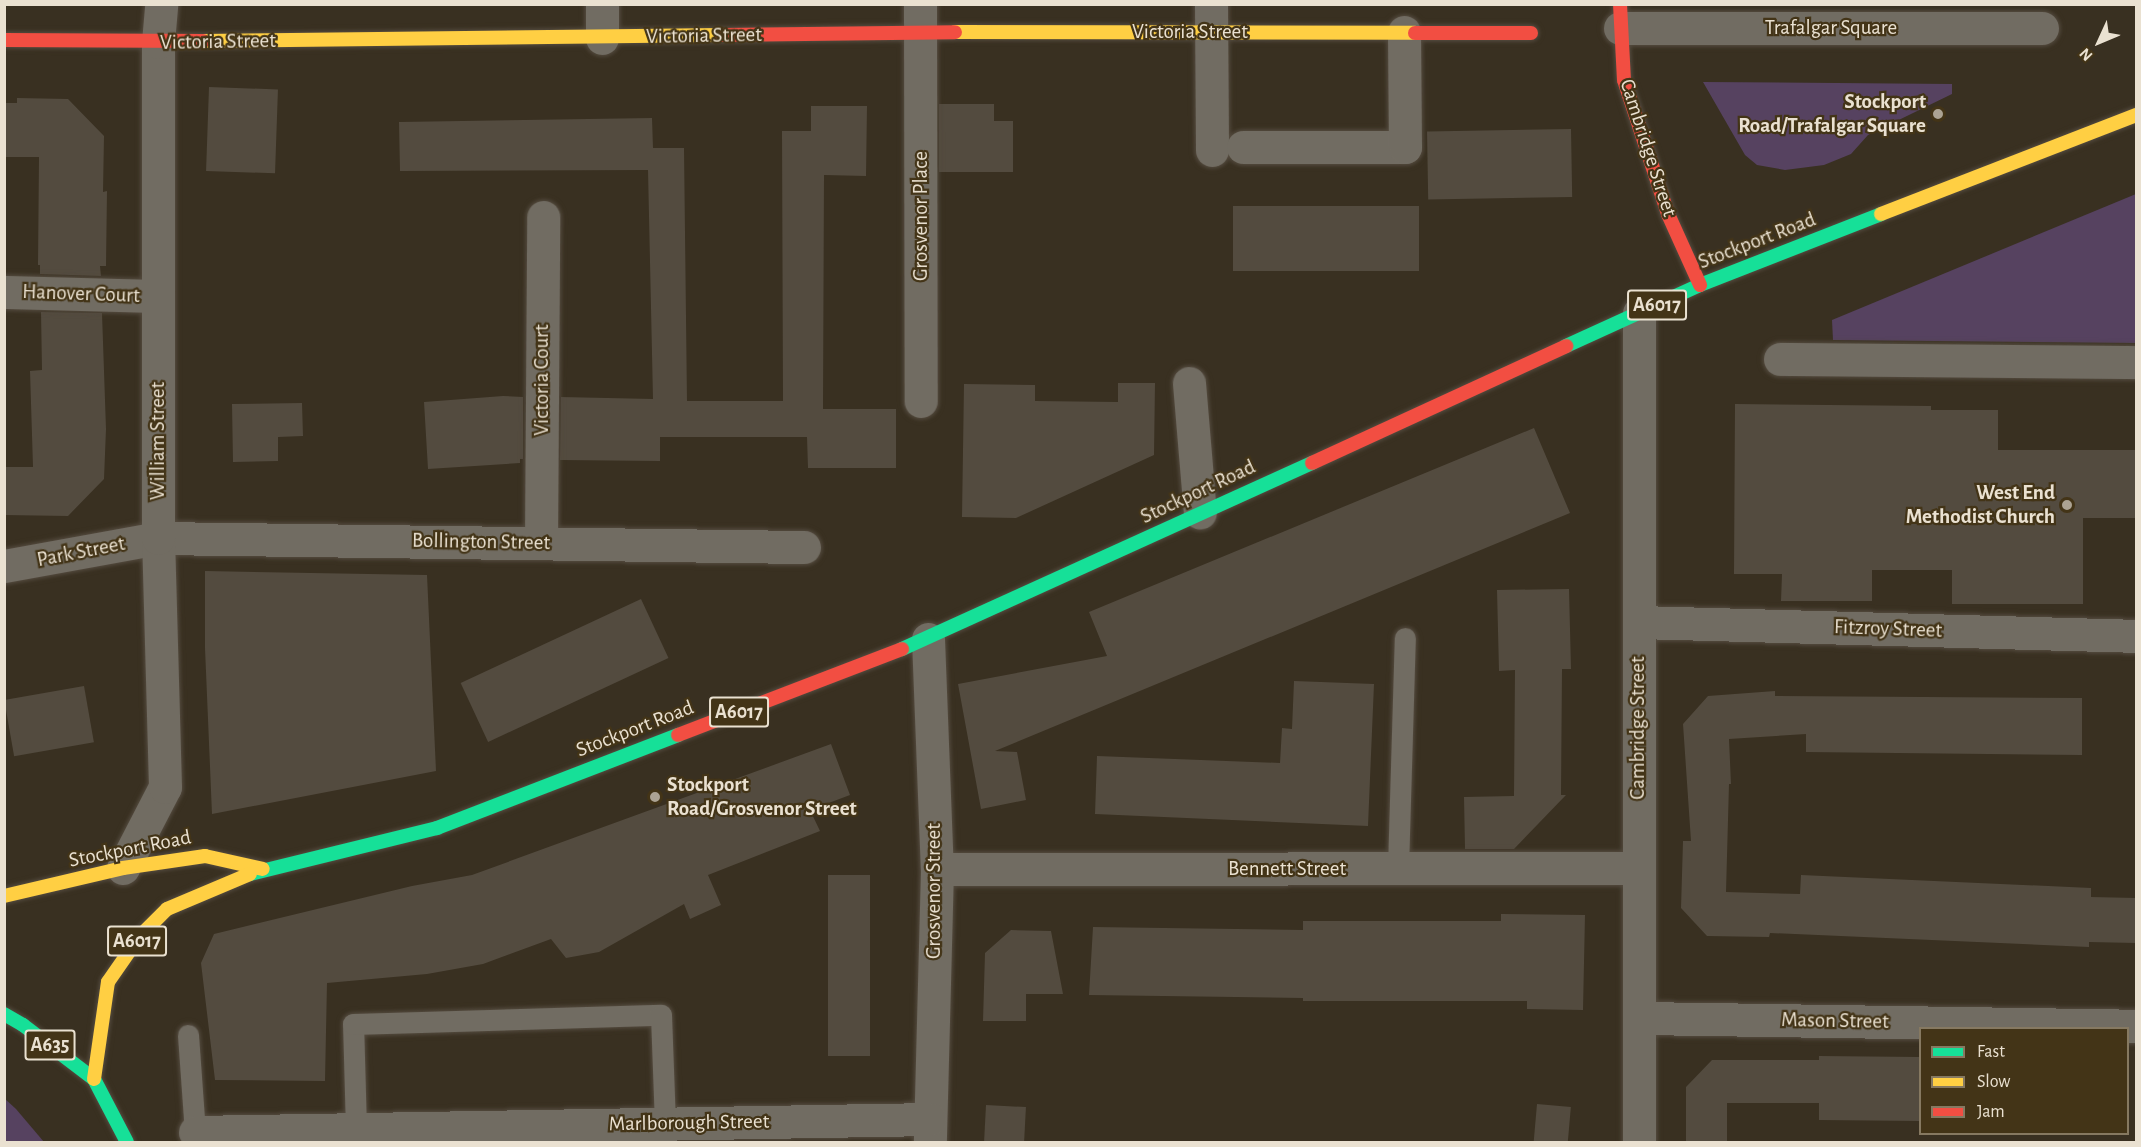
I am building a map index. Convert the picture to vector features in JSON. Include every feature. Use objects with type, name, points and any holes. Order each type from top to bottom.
[{"type":"main road","name":"Cambridge Street","points":[[1620,16],[1624,80],[1668,214],[1700,285]]},
{"type":"main road","name":"Victoria Street","points":[[4,40],[158,42],[602,38],[920,18],[1211,18],[1404,32],[1530,33]]},
{"type":"main road","name":"Stockport Road","points":[[94,1079],[108,982],[140,936],[167,909],[263,869],[437,828],[928,639],[1700,285],[2136,115]]},
{"type":"main road","name":"Stockport Road","points":[[4,896],[123,868],[205,856],[263,869]]},
{"type":"main road","name":"A635","points":[[4,1014],[23,1025],[94,1079],[127,1143]]},
{"type":"street","name":"William Street","points":[[123,868],[165,787],[158,538],[158,42],[161,4]]},
{"type":"street","points":[[602,4],[602,38]]},
{"type":"street","name":"Trafalgar Square","points":[[1620,16],[2042,28]]},
{"type":"street","name":"Grosvenor Place","points":[[920,18],[921,401]]},
{"type":"street","points":[[1211,18],[1227,148],[1405,147],[1404,32]]},
{"type":"street","name":"Victoria Court","points":[[541,543],[543,217]]},
{"type":"street","name":"Hanover Court","points":[[4,292],[158,296]]},
{"type":"street","name":"Cambridge Street","points":[[1639,1143],[1641,1018],[1638,868],[1640,313]]},
{"type":"street","points":[[1780,359],[2136,362]]},
{"type":"street","points":[[1190,383],[1200,513]]},
{"type":"street","name":"Bollington Street","points":[[158,538],[804,547]]},
{"type":"street","name":"Park Street","points":[[4,567],[158,538]]},
{"type":"street","name":"Fitzroy Street","points":[[1639,622],[2136,636]]},
{"type":"street","name":"Grosvenor Street","points":[[928,639],[937,869],[930,1131]]},
{"type":"street","name":"Bennett Street","points":[[937,869],[1638,868]]},
{"type":"street","name":"Mason Street","points":[[1641,1018],[2136,1026]]},
{"type":"street","name":"Marlborough Street","points":[[195,1132],[665,1124],[930,1131]]},
{"type":"lane","points":[[1398,868],[1405,638]]},
{"type":"lane","points":[[356,1129],[353,1024],[661,1015],[665,1124]]},
{"type":"lane","points":[[188,1035],[195,1132]]},
{"type":"shaded area","points":[[1703,82],[1952,84],[1952,94],[1868,135],[1851,154],[1824,165],[1785,170],[1757,165],[1745,155]]},
{"type":"shaded area","points":[[2136,194],[2136,343],[1833,340],[1832,320]]},
{"type":"shaded area","points":[[4,1098],[16,1109],[44,1142],[5,1142]]},
{"type":"building","points":[[209,87],[278,89],[275,173],[206,171]]},
{"type":"building","points":[[17,98],[68,99],[104,136],[103,192],[107,191],[106,266],[100,266],[101,276],[40,274],[40,265],[38,265],[39,157],[4,157],[4,103],[17,103]]},
{"type":"building","points":[[939,104],[994,104],[994,121],[1013,121],[1013,172],[939,172]]},
{"type":"building","points":[[811,106],[867,106],[866,176],[824,175],[823,409],[896,409],[896,468],[808,468],[807,437],[660,437],[660,461],[560,460],[561,397],[653,399],[648,170],[400,171],[399,122],[652,118],[653,148],[684,148],[687,401],[783,401],[782,131],[811,131]]},
{"type":"building","points":[[1571,129],[1572,197],[1428,200],[1427,132]]},
{"type":"building","points":[[1233,206],[1419,206],[1419,271],[1233,271]]},
{"type":"building","points":[[41,312],[102,313],[106,429],[104,479],[68,516],[4,515],[4,467],[33,467],[30,371],[42,370]]},
{"type":"building","points":[[1118,383],[1155,383],[1154,455],[1016,518],[962,517],[964,384],[1035,385],[1035,401],[1118,402]]},
{"type":"building","points":[[503,396],[523,397],[523,459],[520,459],[520,463],[428,469],[424,402]]},
{"type":"building","points":[[302,403],[303,436],[278,437],[278,461],[233,462],[232,404]]},
{"type":"building","points":[[1735,404],[1931,406],[1931,410],[1998,410],[1998,450],[2136,450],[2136,518],[2083,518],[2083,604],[1952,604],[1952,570],[1872,570],[1872,601],[1781,601],[1782,574],[1734,574]]},
{"type":"building","points":[[1534,428],[1570,513],[995,751],[1017,752],[1026,800],[981,809],[958,684],[1107,656],[1089,612]]},
{"type":"building","points":[[205,571],[427,575],[436,771],[212,814],[205,648]]},
{"type":"building","points":[[1569,589],[1571,669],[1562,669],[1561,795],[1566,795],[1514,849],[1465,849],[1464,797],[1514,796],[1515,670],[1499,671],[1497,590]]},
{"type":"building","points":[[641,599],[668,658],[488,742],[461,683]]},
{"type":"building","points":[[1294,681],[1374,684],[1368,826],[1095,814],[1097,756],[1280,763],[1282,728],[1292,729]]},
{"type":"building","points":[[84,686],[94,742],[14,756],[4,700]]},
{"type":"building","points":[[1775,691],[1775,696],[2082,698],[2082,755],[1806,752],[1806,734],[1729,739],[1731,784],[1729,784],[1726,892],[1800,894],[1801,875],[2091,888],[2091,897],[2136,898],[2136,943],[2089,942],[2089,947],[1770,933],[1769,937],[1707,936],[1681,908],[1683,841],[1691,841],[1683,724],[1708,696]]},
{"type":"building","points":[[831,744],[850,795],[810,810],[820,831],[708,875],[721,905],[690,919],[684,904],[599,952],[566,958],[551,939],[483,964],[427,974],[327,983],[325,1081],[215,1080],[201,963],[214,934],[412,886],[472,875]]},
{"type":"building","points":[[828,875],[870,875],[870,1056],[828,1056]]},
{"type":"building","points":[[1501,914],[1585,915],[1583,1010],[1527,1009],[1527,1001],[1303,1001],[1303,998],[1089,995],[1093,927],[1303,930],[1303,921],[1501,921]]},
{"type":"building","points":[[1011,930],[1051,931],[1063,994],[1026,994],[1026,1021],[983,1021],[985,953]]},
{"type":"building","points":[[1819,1056],[1919,1057],[1919,1121],[1819,1120],[1819,1103],[1727,1103],[1727,1143],[1686,1143],[1686,1087],[1712,1060],[1819,1060]]},
{"type":"building","points":[[1537,1104],[1571,1107],[1568,1142],[1534,1142]]},
{"type":"building","points":[[986,1105],[1026,1107],[1024,1142],[984,1142]]},
{"type":"traffic: fast","points":[[1566,346],[1700,285],[1881,214]]},
{"type":"traffic: fast","points":[[902,649],[1312,463]]},
{"type":"traffic: fast","points":[[250,874],[437,828],[678,735]]},
{"type":"traffic: fast","points":[[4,1014],[23,1025],[94,1079],[127,1142]]},
{"type":"traffic: slow","points":[[955,32],[1415,33]]},
{"type":"traffic: slow","points":[[203,41],[721,35]]},
{"type":"traffic: slow","points":[[1881,214],[2136,115]]},
{"type":"traffic: slow","points":[[4,896],[123,868],[205,856],[263,869]]},
{"type":"traffic: slow","points":[[94,1079],[108,982],[140,936],[167,909],[250,874]]},
{"type":"traffic: jam","points":[[1620,4],[1624,80],[1668,214],[1700,285]]},
{"type":"traffic: jam","points":[[721,35],[955,32]]},
{"type":"traffic: jam","points":[[1415,33],[1531,33]]},
{"type":"traffic: jam","points":[[4,40],[203,41]]},
{"type":"traffic: jam","points":[[1312,463],[1566,346]]},
{"type":"traffic: jam","points":[[678,735],[902,649]]},
{"type":"place","name":"Stockport Road/Trafalgar Square","points":[[1938,114]]},
{"type":"place","name":"West End Methodist Church","points":[[2067,505]]},
{"type":"place","name":"Stockport Road/Grosvenor Street","points":[[655,797]]}]
